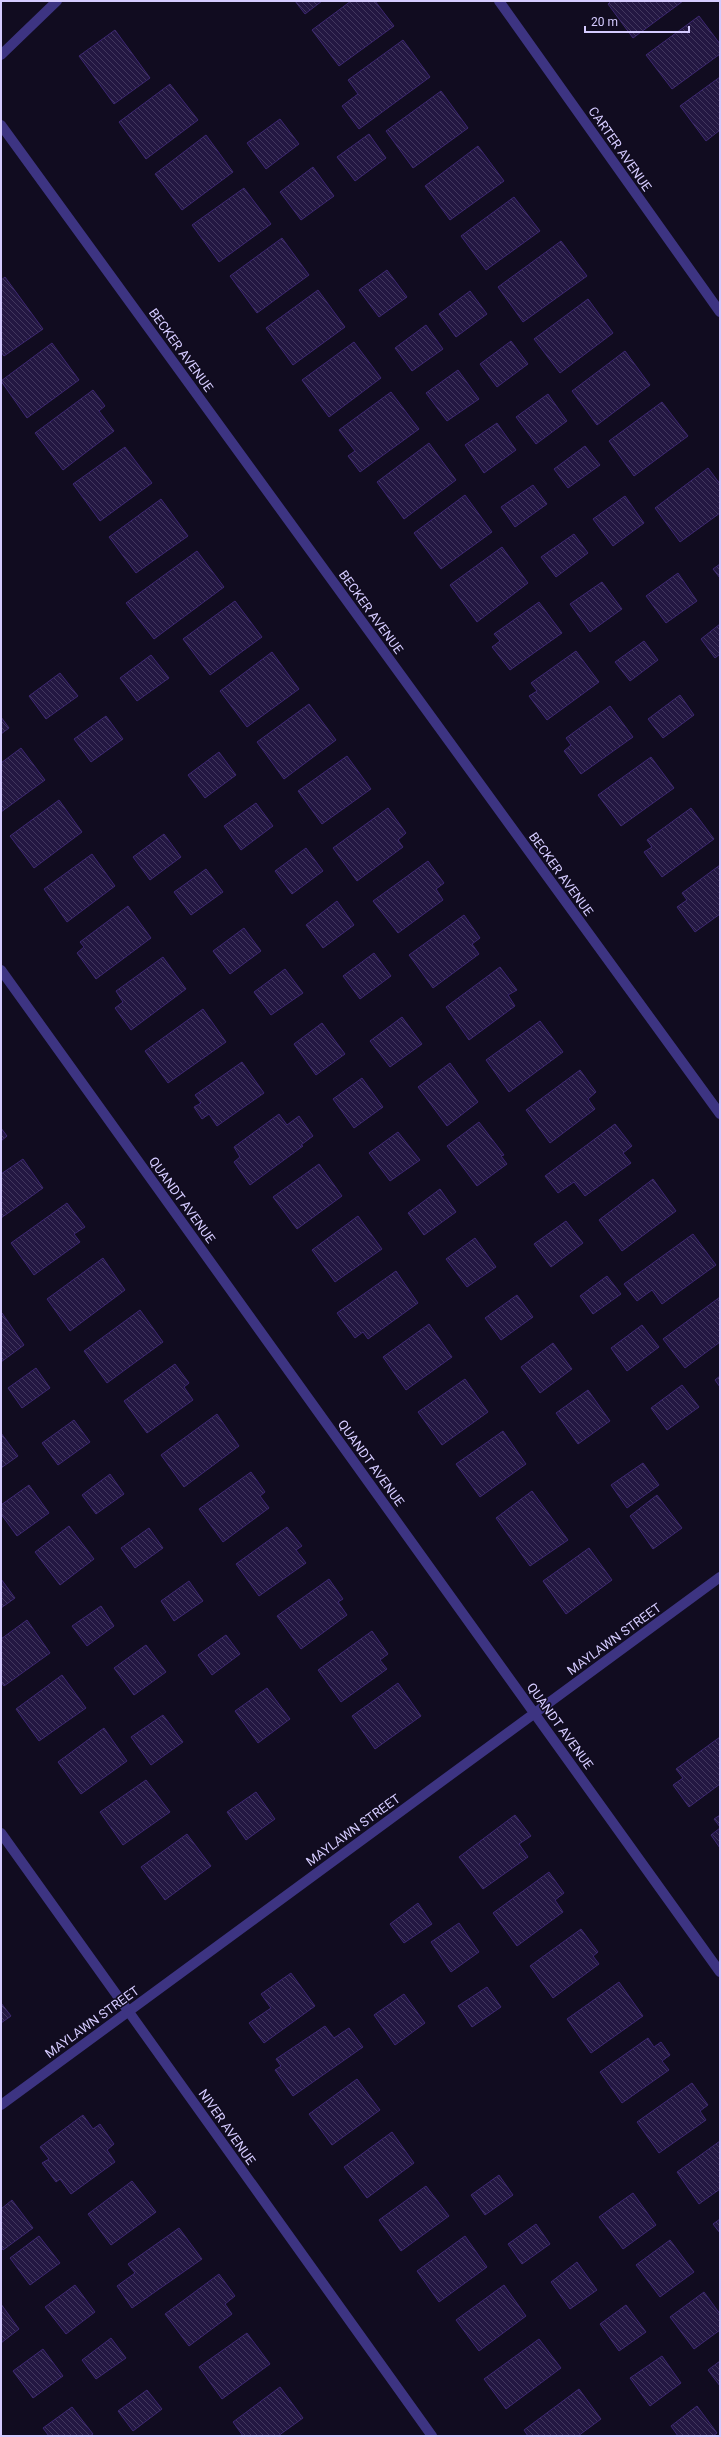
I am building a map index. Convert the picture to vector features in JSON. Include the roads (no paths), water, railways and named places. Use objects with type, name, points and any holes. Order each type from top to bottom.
[{"type":"street","points":[[1,55],[57,1]]},
{"type":"street","name":"CARTER AVENUE","points":[[499,1],[720,312]]},
{"type":"street","name":"BECKER AVENUE","points":[[1,125],[720,1114]]},
{"type":"street","name":"QUANDT AVENUE","points":[[1,970],[720,1972]]},
{"type":"street","name":"MAYLAWN STREET","points":[[1,2105],[720,1577]]},
{"type":"street","name":"NIVER AVENUE","points":[[1,1833],[432,2436]]}]
